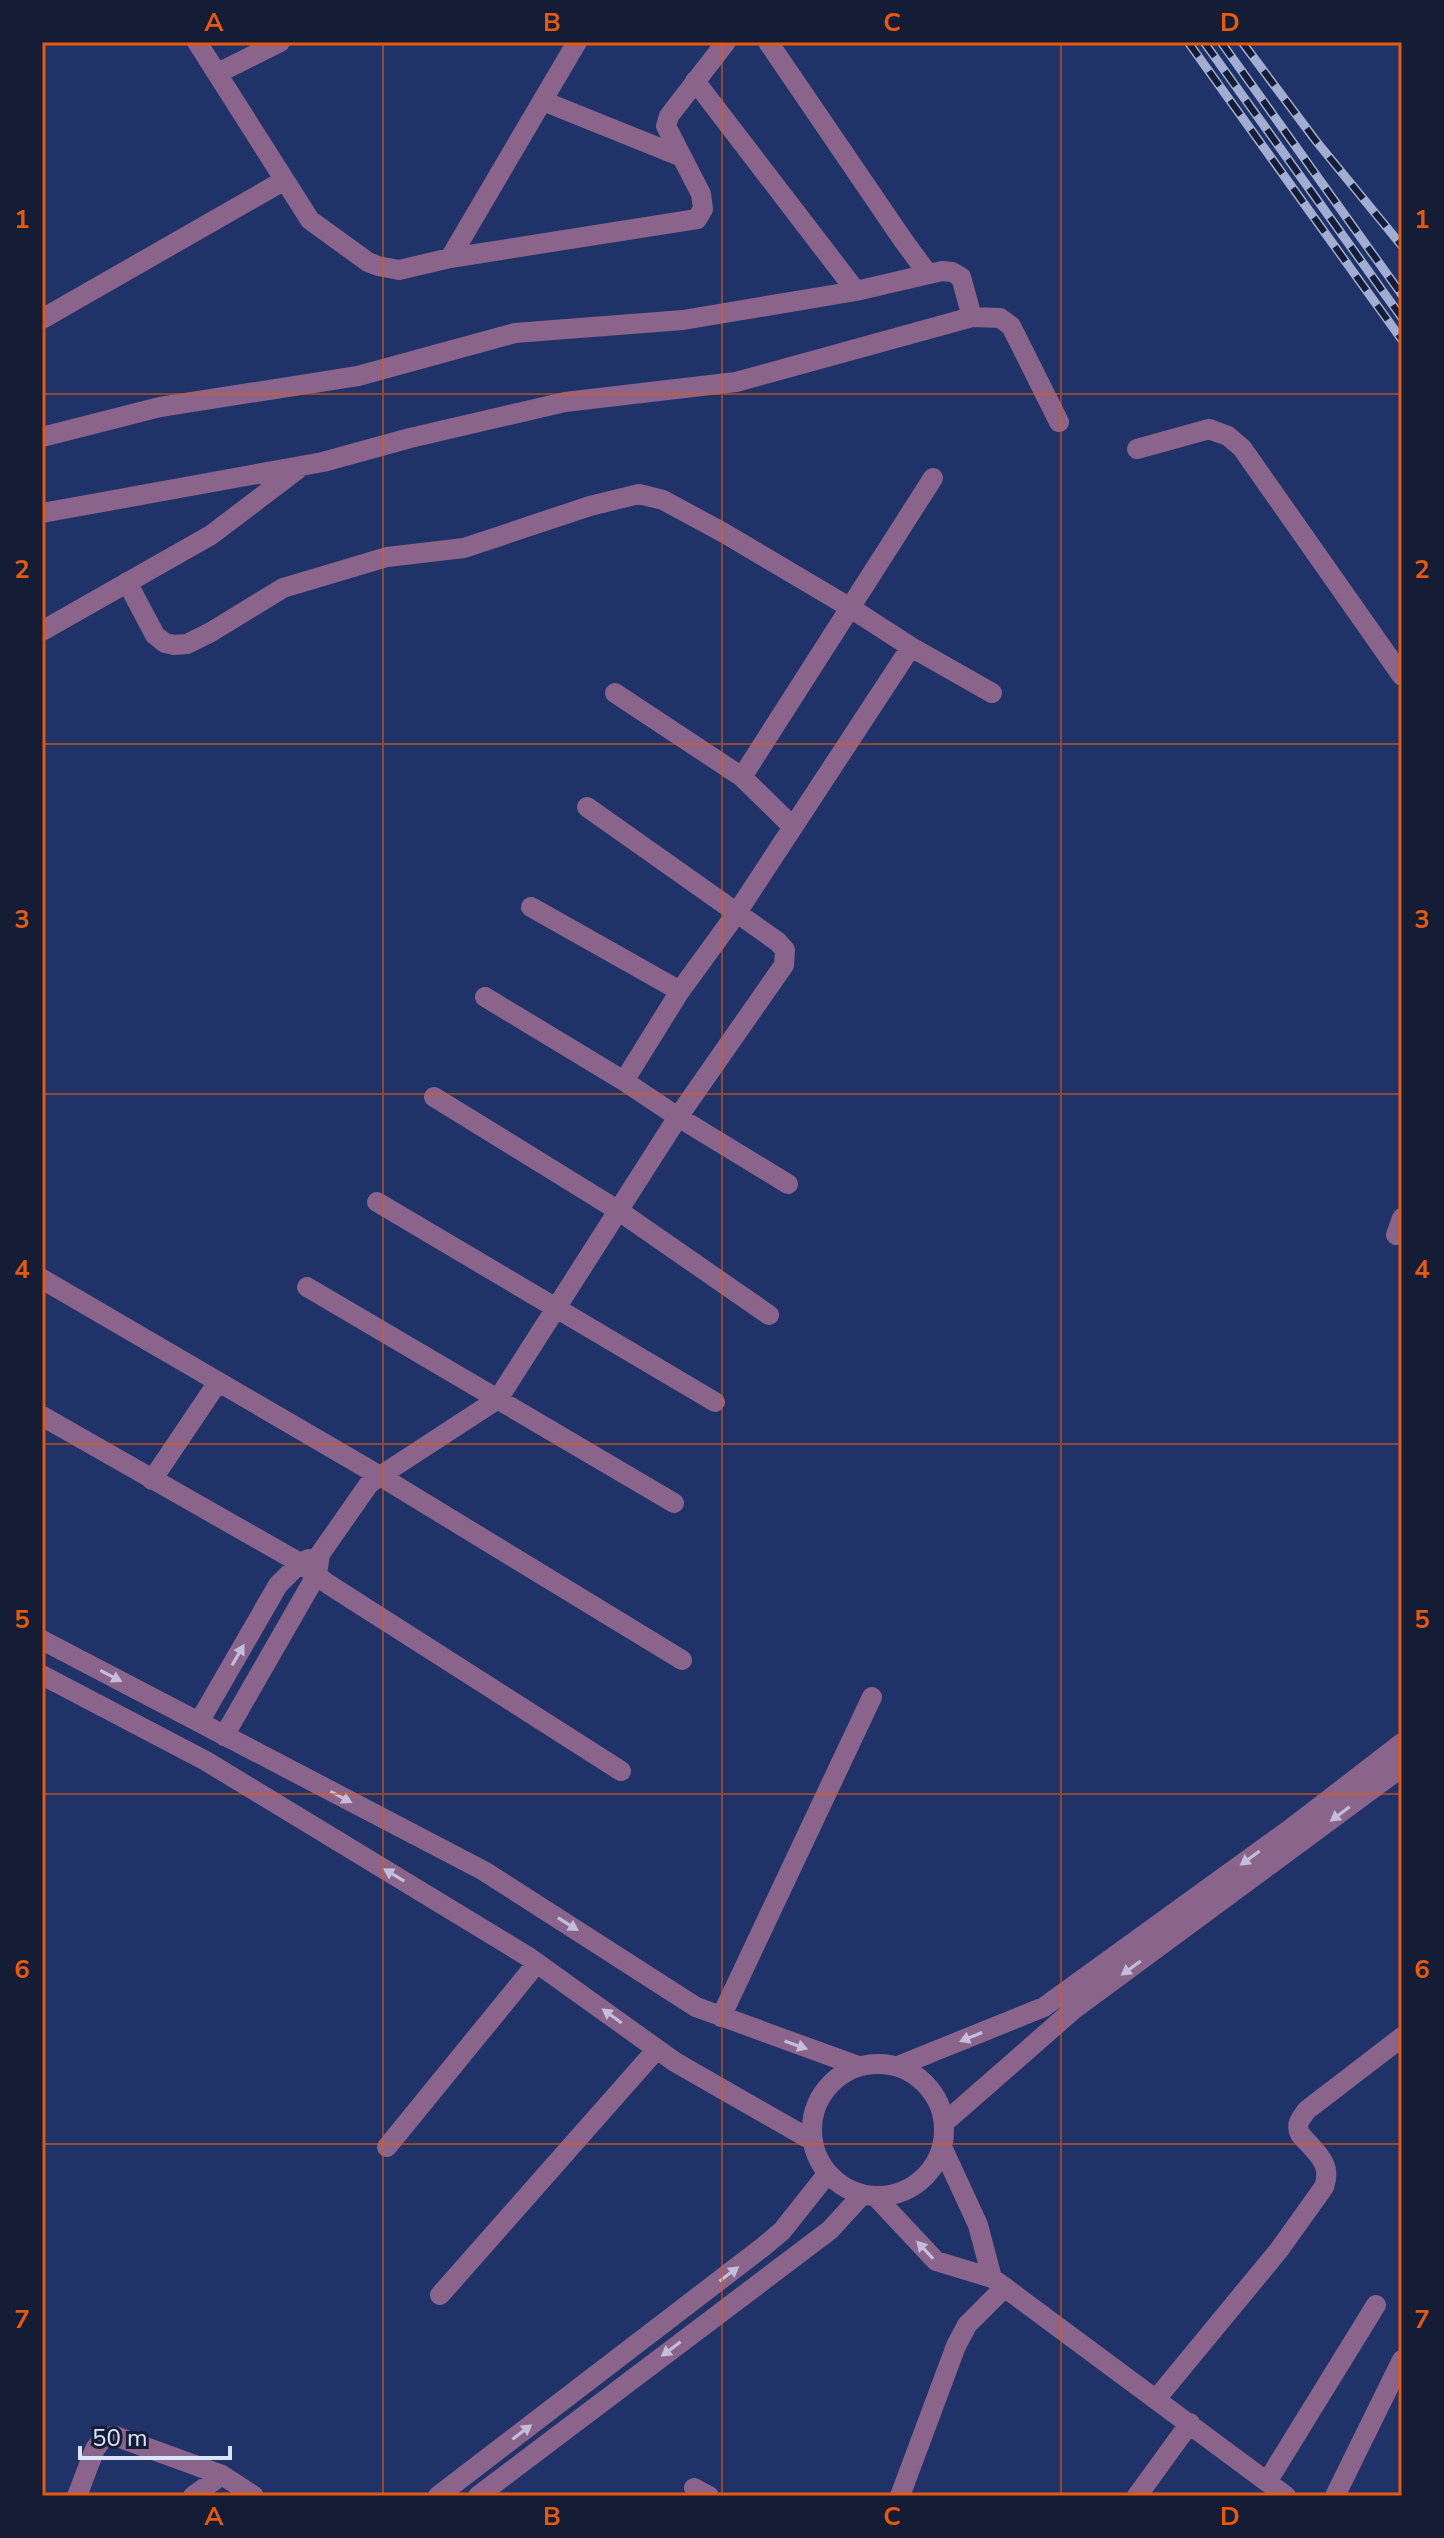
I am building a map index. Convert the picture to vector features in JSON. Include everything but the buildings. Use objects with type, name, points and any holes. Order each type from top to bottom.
[{"type":"street","points":[[197,42],[310,220],[368,262],[399,270],[450,258],[697,219],[703,209],[701,194],[666,126],[669,116],[726,42]]},
{"type":"street","points":[[218,73],[280,42]]},
{"type":"street","points":[[450,258],[577,42]]},
{"type":"street","points":[[768,42],[928,274]]},
{"type":"street","points":[[695,81],[856,291]]},
{"type":"street","points":[[543,101],[682,157]]},
{"type":"street","points":[[42,319],[283,181]]},
{"type":"street","points":[[42,437],[160,407],[358,376],[515,333],[683,320],[856,291],[942,271],[961,277],[972,317]]},
{"type":"street","points":[[42,513],[301,466],[565,402],[736,382],[972,317],[1000,318],[1011,326],[1059,422]]},
{"type":"street","points":[[1137,449],[1209,429],[1228,436],[1242,448],[1402,676]]},
{"type":"street","points":[[42,631],[211,535],[301,466]]},
{"type":"street","points":[[742,777],[933,478]]},
{"type":"street","points":[[127,582],[155,635],[165,643],[187,644],[283,588],[387,557],[464,548],[590,506],[639,494],[663,500],[699,519],[992,693]]},
{"type":"street","points":[[624,1081],[680,991],[736,914],[911,647]]},
{"type":"street","points":[[615,693],[742,777],[792,826]]},
{"type":"street","points":[[224,1736],[312,1563],[369,1484],[498,1399],[678,1117],[784,965],[785,950],[778,942],[587,807]]},
{"type":"street","points":[[531,907],[680,991]]},
{"type":"street","points":[[485,997],[788,1184]]},
{"type":"street","points":[[434,1097],[619,1211],[769,1315]]},
{"type":"street","points":[[377,1202],[715,1402]]},
{"type":"street","points":[[42,1279],[380,1476],[682,1660]]},
{"type":"street","points":[[307,1287],[674,1503]]},
{"type":"street","points":[[152,1480],[218,1382]]},
{"type":"street","points":[[42,1416],[152,1480],[312,1563],[328,1584],[621,1771]]},
{"type":"street","points":[[199,1722],[278,1585],[312,1563]]},
{"type":"street","points":[[42,1640],[484,1871],[696,2007],[858,2066],[898,2066],[1044,2007],[1293,1827],[1402,1743]]},
{"type":"street","points":[[42,1675],[206,1761],[537,1963],[657,2049],[813,2141]]},
{"type":"street","points":[[721,2017],[872,1697]]},
{"type":"street","points":[[944,2123],[1073,2010],[1402,1767]]},
{"type":"street","points":[[387,2147],[537,1963]]},
{"type":"street","points":[[1157,2398],[1279,2250],[1324,2187],[1329,2175],[1328,2167],[1300,2134],[1297,2129],[1299,2120],[1307,2110],[1402,2037]]},
{"type":"street","points":[[440,2295],[657,2049]]},
{"type":"street","points":[[858,2066],[837,2078],[822,2096],[813,2118],[813,2141],[818,2158],[828,2173],[843,2186],[868,2196],[936,2261],[998,2282],[1286,2496]]},
{"type":"street","points":[[478,2496],[830,2230],[868,2196],[897,2194],[917,2184],[933,2167],[942,2147],[944,2123],[939,2104],[930,2088],[898,2066]]},
{"type":"street","points":[[942,2147],[978,2225],[998,2282]]},
{"type":"street","points":[[438,2496],[763,2247],[782,2231],[828,2173]]},
{"type":"street","points":[[900,2496],[956,2346],[998,2282]]},
{"type":"street","points":[[1267,2482],[1376,2305]]},
{"type":"street","points":[[1335,2496],[1402,2360]]},
{"type":"street","points":[[1137,2496],[1190,2423]]},
{"type":"street","points":[[77,2496],[95,2449],[104,2437],[115,2436],[222,2475],[254,2496]]},
{"type":"street","points":[[484,2461],[499,2479]]},
{"type":"street","points":[[193,2496],[222,2475]]},
{"type":"railway","points":[[1188,42],[1402,340]]},
{"type":"railway","points":[[1204,42],[1402,318]]},
{"type":"railway","points":[[1221,42],[1402,295]]},
{"type":"railway","points":[[1242,42],[1316,141],[1402,246]]}]
